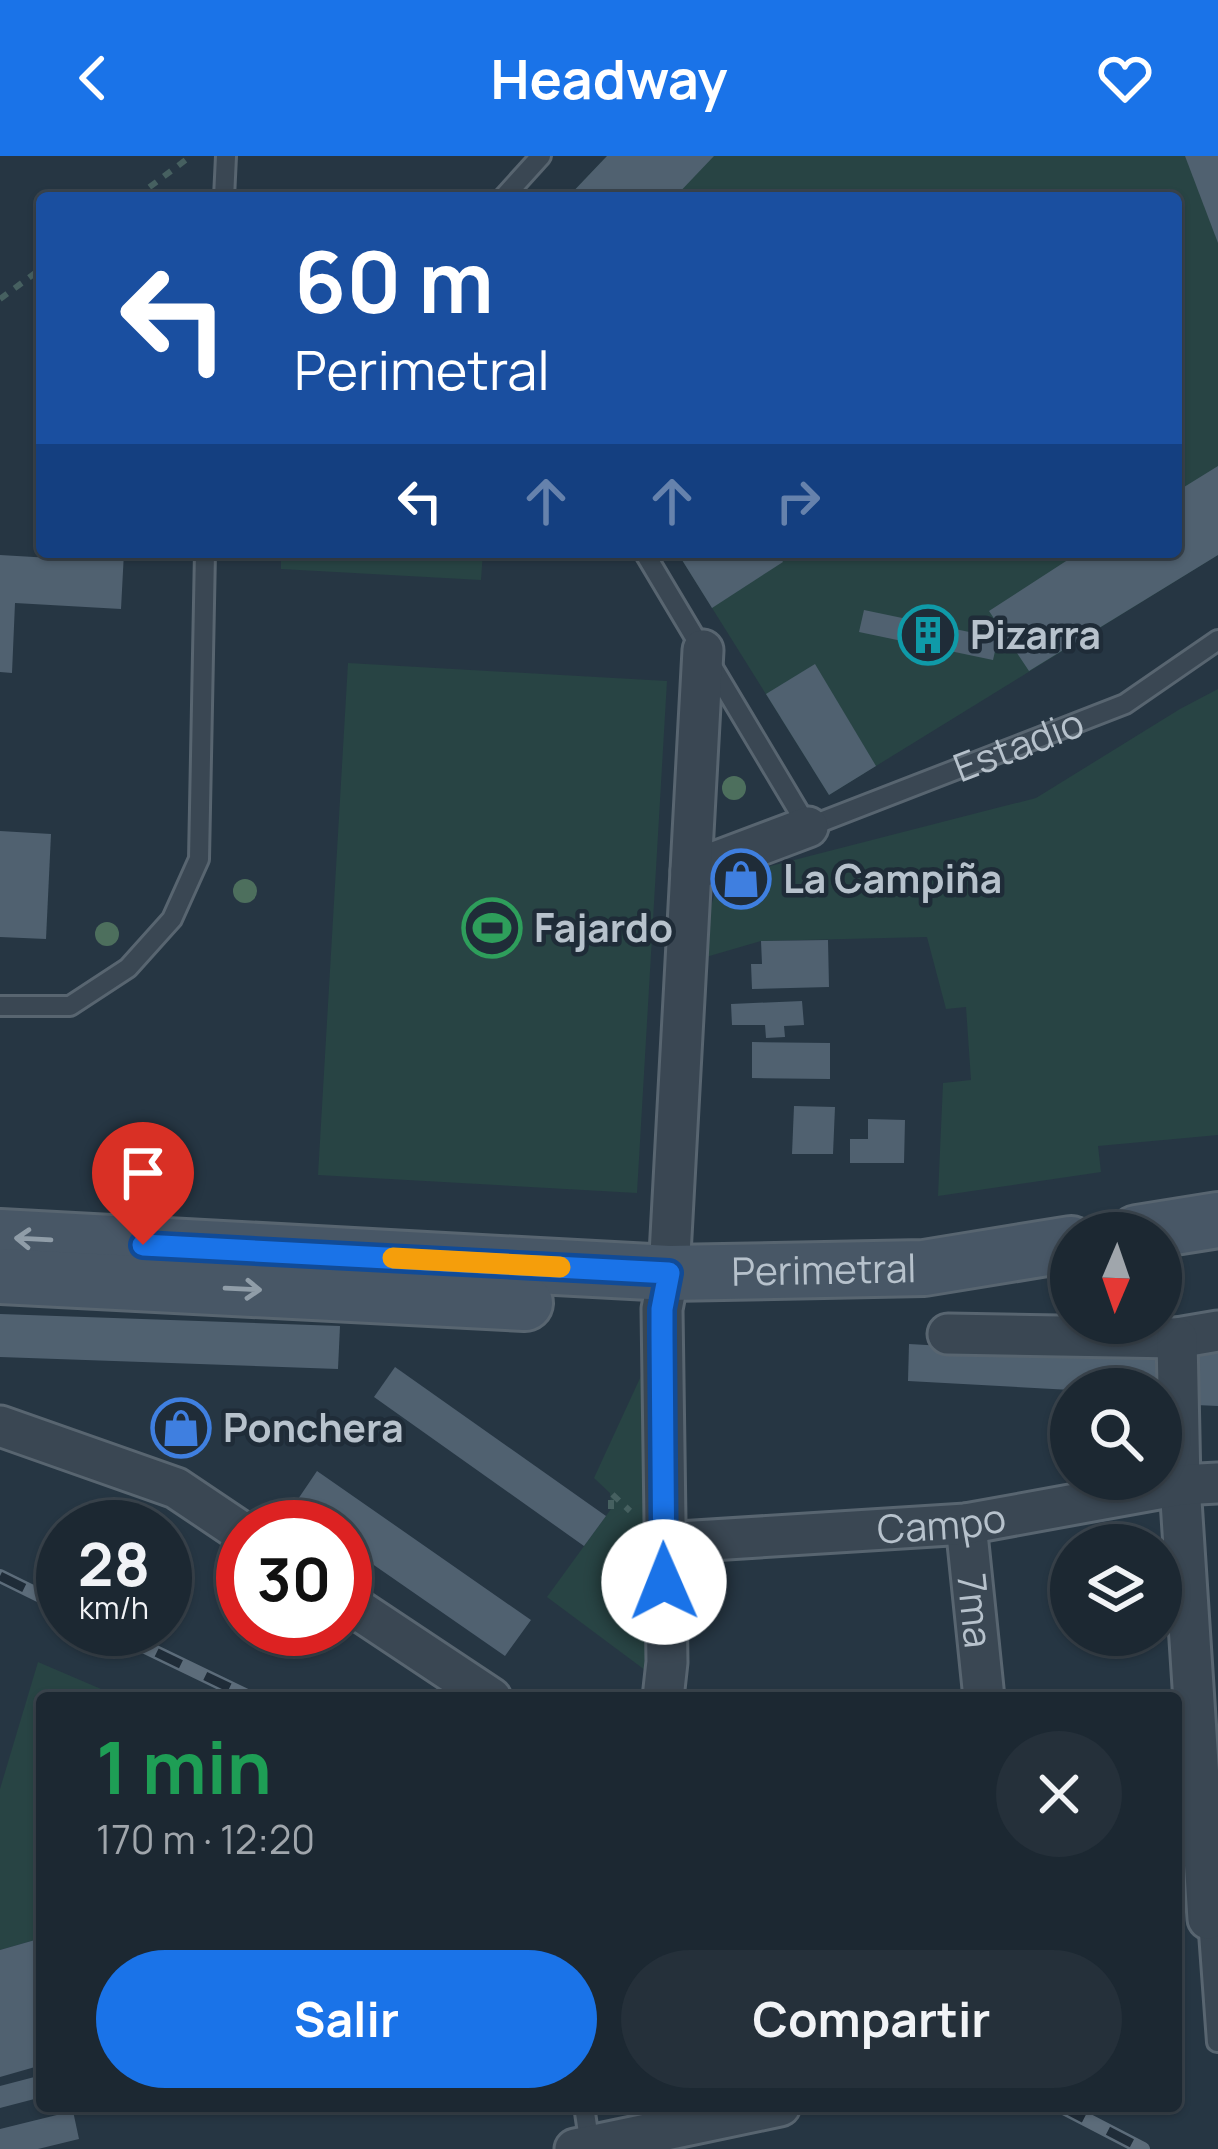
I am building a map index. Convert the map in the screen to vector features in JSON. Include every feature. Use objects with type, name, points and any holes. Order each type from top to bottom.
[{"type":"main road","points":[[1182,1226],[1218,1220]]},
{"type":"main road","name":"Perimetral","points":[[0,1237],[876,1305],[1050,1280]]},
{"type":"main road","name":"Perimetral","points":[[0,1276],[666,1291],[924,1268],[1050,1247]]},
{"type":"main road","points":[[1182,1261],[1218,1256]]},
{"type":"street","points":[[664,1692],[666,1291],[703,650]]},
{"type":"street","name":"Estadio","points":[[691,871],[808,827]]},
{"type":"street","points":[[1182,1337],[1218,1331]]},
{"type":"street","points":[[948,1334],[1050,1336]]},
{"type":"street","points":[[1178,1344],[1199,1484],[1200,1919]]},
{"type":"street","points":[[0,1426],[176,1489],[216,1515]]},
{"type":"street","name":"Campo","points":[[664,1543],[966,1524],[1199,1484]]},
{"type":"street","name":"7ma","points":[[966,1524],[983,1692]]},
{"type":"street","points":[[372,1619],[482,1692]]},
{"type":"street","points":[[583,2147],[751,2112]]},
{"type":"lane","points":[[224,192],[226,156]]},
{"type":"lane","points":[[508,192],[541,156]]},
{"type":"lane","points":[[0,1006],[70,1006],[128,968],[172,919],[199,859],[206,558]]},
{"type":"lane","points":[[648,558],[808,827]]},
{"type":"lane","name":"Estadio","points":[[808,827],[1126,704],[1218,640]]},
{"type":"lane","points":[[1200,1919],[1217,2042]]},
{"type":"lane","points":[[583,2147],[584,2112]]},
{"type":"path","points":[[143,192],[191,156]]},
{"type":"path","points":[[0,299],[36,272]]},
{"type":"green space","points":[[607,156],[1218,156],[1218,555],[829,795],[681,558],[1182,558],[1182,192],[573,192]]},
{"type":"green space","points":[[281,558],[483,558],[481,580],[281,569]]},
{"type":"green space","name":"Fajardo","points":[[348,663],[667,681],[637,1193],[318,1175]]},
{"type":"green space","points":[[1218,689],[1218,1135],[1098,1146],[1101,1172],[938,1196],[943,1083],[971,1080],[966,1007],[946,1009],[927,937],[761,941],[706,957],[706,921],[720,879],[1036,798]]},
{"type":"green space","points":[[647,1363],[653,1676],[547,1597],[611,1509],[610,1493],[594,1478]]},
{"type":"green space","points":[[38,1662],[108,1692],[36,1692],[36,1940],[0,1950],[0,1789]]},
{"type":"building","points":[[607,156],[714,156],[680,192],[573,192]]},
{"type":"building","points":[[1185,156],[1218,156],[1218,243]]},
{"type":"building","points":[[1218,466],[1218,555],[1029,671],[989,611],[1071,558],[1182,558],[1182,488]]},
{"type":"building","points":[[0,555],[124,558],[121,609],[15,603],[12,673],[0,672]]},
{"type":"building","points":[[681,558],[781,558],[783,562],[712,608]]},
{"type":"building","name":"Pizarra","points":[[864,610],[998,638],[993,660],[859,632]]},
{"type":"building","points":[[815,664],[876,766],[829,795],[766,694]]},
{"type":"building","points":[[0,831],[51,834],[46,939],[0,937]]},
{"type":"building","points":[[828,940],[829,987],[752,989],[751,964],[762,964],[761,941]]},
{"type":"building","points":[[802,1001],[804,1025],[784,1026],[785,1037],[766,1038],[765,1025],[732,1025],[731,1004]]},
{"type":"building","points":[[752,1042],[830,1043],[830,1079],[752,1078]]},
{"type":"building","points":[[794,1106],[835,1107],[833,1154],[792,1154]]},
{"type":"building","points":[[868,1119],[905,1120],[904,1163],[850,1163],[850,1139],[868,1139]]},
{"type":"building","points":[[0,1314],[340,1326],[338,1369],[0,1357]]},
{"type":"building","points":[[909,1344],[1166,1359],[1165,1368],[1050,1368],[1050,1389],[908,1381]]},
{"type":"building","points":[[1197,1351],[1218,1351],[1218,1406],[1196,1405]]},
{"type":"building","points":[[395,1367],[606,1516],[584,1546],[374,1397]]},
{"type":"building","points":[[317,1471],[359,1500],[297,1500]]},
{"type":"building","points":[[372,1509],[531,1620],[505,1656],[372,1564]]},
{"type":"building","points":[[36,1940],[36,2067],[0,2077],[0,1950]]},
{"type":"building","points":[[36,2077],[36,2099],[0,2108],[0,2086]]},
{"type":"building","points":[[73,2112],[79,2139],[38,2149],[0,2149],[0,2129]]},
{"type":"railway","points":[[0,1576],[36,1594]]},
{"type":"railway","points":[[164,1656],[239,1692]]},
{"type":"railway","points":[[1072,2112],[1143,2149]]},
{"type":"slow traffic","points":[[393,1258],[560,1267]]},
{"type":"place","name":"Pizarra","points":[[928,635]]},
{"type":"place","name":"La Campiña","points":[[741,879]]},
{"type":"place","name":"Fajardo","points":[[492,928]]},
{"type":"place","name":"Ponchera","points":[[181,1428]]},
{"type":"route","points":[[143,1245],[669,1273],[662,1309],[664,1582]]}]
